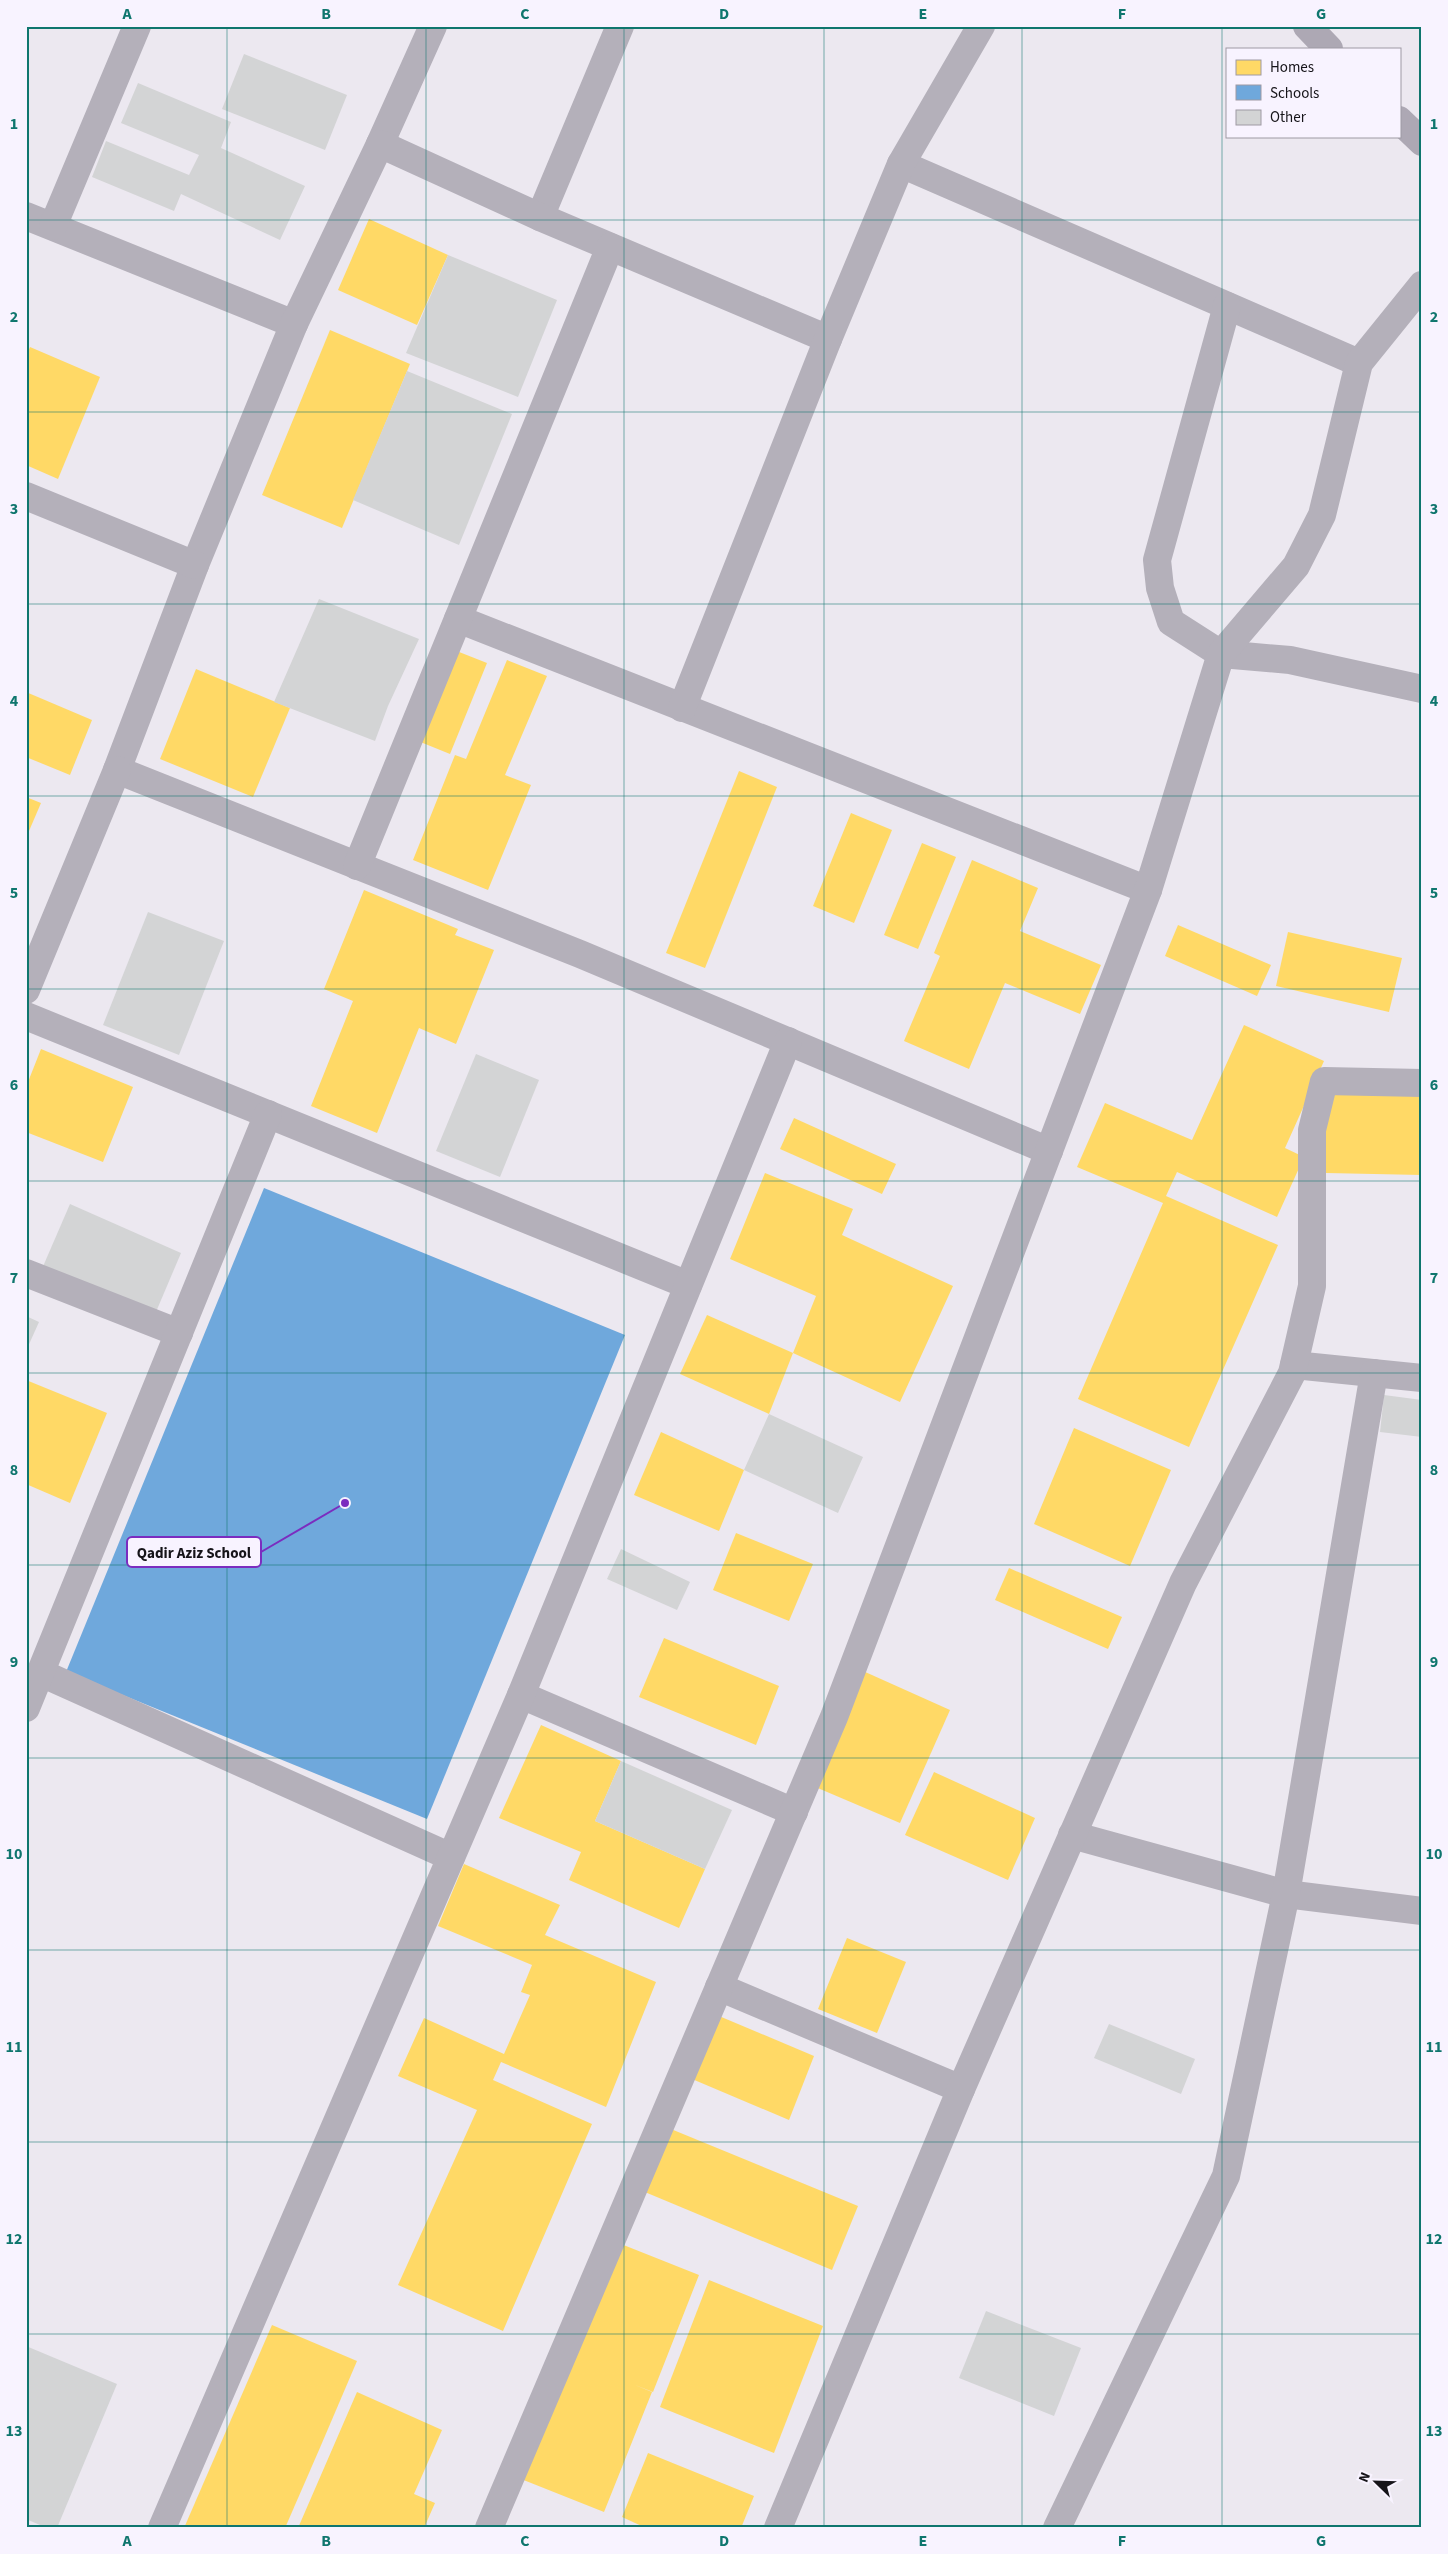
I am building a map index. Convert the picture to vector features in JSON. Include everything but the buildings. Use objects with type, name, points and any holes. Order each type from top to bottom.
[{"type":"main road","points":[[1307,26],[1328,48]]},
{"type":"main road","points":[[1400,121],[1422,142]]},
{"type":"street","points":[[53,226],[137,26]]},
{"type":"street","points":[[26,990],[117,770],[195,565],[294,324],[380,144],[433,26]]},
{"type":"street","points":[[540,217],[620,26]]},
{"type":"street","points":[[682,708],[828,339],[901,164],[981,26]]},
{"type":"street","points":[[380,144],[540,217],[828,339]]},
{"type":"street","points":[[901,164],[1359,363]]},
{"type":"street","points":[[26,216],[294,324]]},
{"type":"street","points":[[357,866],[610,247]]},
{"type":"street","points":[[489,2528],[834,1717],[1148,890],[1221,654],[1296,566],[1322,515],[1359,363],[1422,285]]},
{"type":"street","points":[[1227,306],[1157,560],[1160,588],[1171,622],[1221,654],[1290,660],[1422,689]]},
{"type":"street","points":[[26,496],[195,565]]},
{"type":"street","points":[[458,619],[1148,890]]},
{"type":"street","points":[[117,770],[580,954],[1049,1151]]},
{"type":"street","points":[[26,1016],[688,1285]]},
{"type":"street","points":[[162,2528],[521,1695],[788,1041]]},
{"type":"street","points":[[778,2528],[961,2090],[1183,1583],[1292,1373],[1312,1286],[1312,1130],[1324,1080],[1422,1083]]},
{"type":"street","points":[[26,1708],[268,1114]]},
{"type":"street","points":[[26,1273],[179,1333]]},
{"type":"street","points":[[1294,1365],[1422,1378]]},
{"type":"street","points":[[1057,2528],[1226,2176],[1286,1894],[1374,1373]]},
{"type":"street","points":[[41,1673],[451,1857]]},
{"type":"street","points":[[521,1695],[794,1812]]},
{"type":"street","points":[[1072,1835],[1286,1894],[1422,1910]]},
{"type":"street","points":[[719,1987],[961,2090]]},
{"type":"place","name":"Qadir Aziz School","points":[[345,1503]]}]
